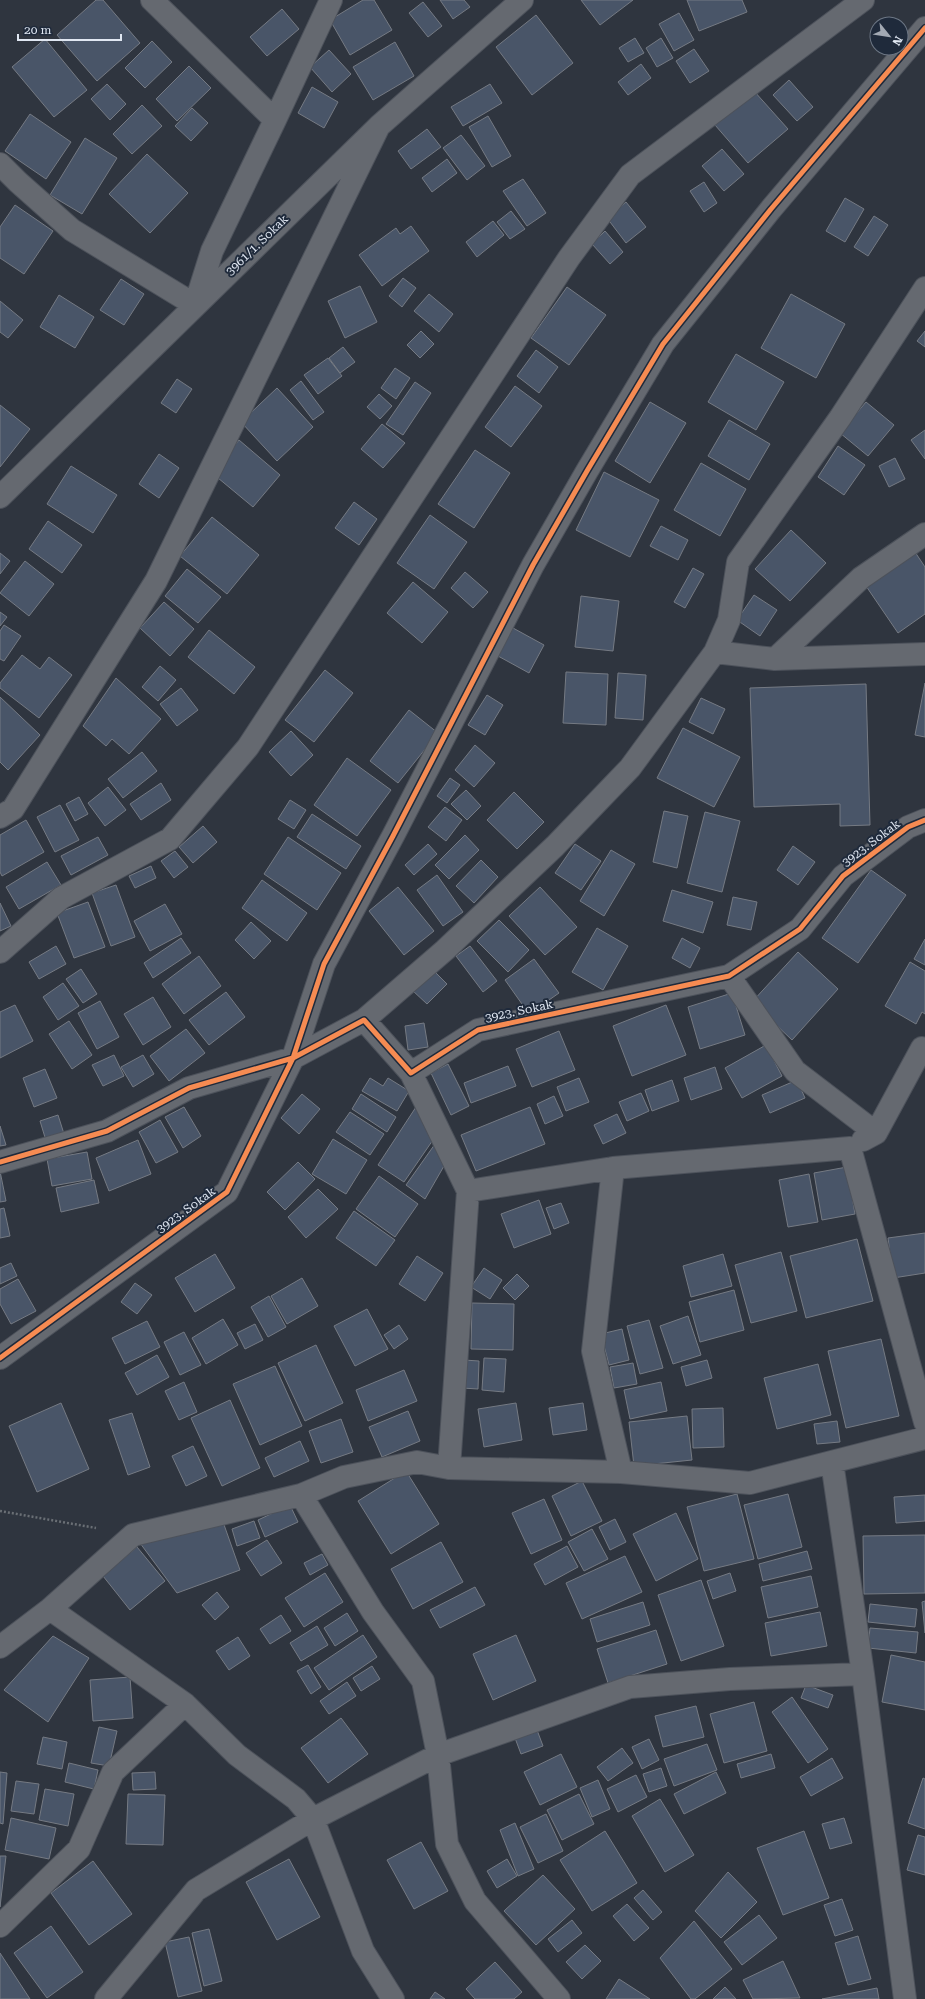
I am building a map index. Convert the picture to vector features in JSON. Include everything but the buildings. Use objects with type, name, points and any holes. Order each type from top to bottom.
[{"type":"street","points":[[152,0],[275,120]]},
{"type":"street","points":[[0,164],[72,230],[195,305],[212,251],[331,0]]},
{"type":"street","name":"3961/1. Sokak","points":[[0,497],[379,126],[522,0]]},
{"type":"street","points":[[0,952],[61,898],[170,839],[248,747],[569,258],[630,175],[863,0]]},
{"type":"street","name":"3923. Sokak","points":[[0,1358],[227,1192],[293,1058],[324,964],[393,836],[533,565],[663,344],[771,209],[925,28]]},
{"type":"street","points":[[0,817],[14,809],[156,581],[379,126]]},
{"type":"street","points":[[0,1162],[107,1131],[190,1088],[293,1058],[364,1020],[445,950],[555,846],[630,768],[715,652],[729,620],[738,562],[840,418],[925,288]]},
{"type":"street","points":[[775,659],[861,578],[925,534]]},
{"type":"street","points":[[715,652],[775,659],[925,654]]},
{"type":"street","name":"3923. Sokak","points":[[411,1072],[478,1030],[729,976],[800,929],[843,876],[908,827],[925,820]]},
{"type":"street","points":[[729,976],[795,1071],[876,1133]]},
{"type":"street","points":[[364,1020],[411,1072],[468,1191],[448,1468]]},
{"type":"street","points":[[468,1191],[613,1168],[850,1148],[876,1133],[922,1048],[925,1049]]},
{"type":"street","points":[[850,1148],[925,1422]]},
{"type":"street","points":[[613,1168],[593,1351],[621,1472]]},
{"type":"street","points":[[0,1647],[50,1610],[133,1535],[301,1496],[344,1477],[417,1462],[448,1468],[621,1472],[750,1483],[925,1438]]},
{"type":"street","points":[[832,1462],[863,1674],[905,1999]]},
{"type":"street","points":[[301,1496],[373,1612],[423,1681],[438,1755],[447,1844],[472,1894],[486,1913],[559,1999]]},
{"type":"street","points":[[50,1610],[185,1704],[237,1756],[296,1799],[313,1819],[363,1951],[393,1999]]},
{"type":"street","points":[[111,1998],[196,1890],[313,1819],[438,1755],[630,1687],[730,1679],[863,1674]]},
{"type":"street","points":[[0,1926],[79,1848],[113,1772],[185,1704]]},
{"type":"path","points":[[0,1511],[133,1535]]},
{"type":"cycle path","points":[[0,1162],[107,1131],[189,1088],[293,1058],[324,964],[393,836],[533,565],[663,344],[771,209],[925,28]]},
{"type":"cycle path","points":[[0,1358],[227,1192],[293,1058],[364,1020],[411,1073],[478,1030],[729,976],[800,929],[843,876],[908,827],[925,820]]}]
